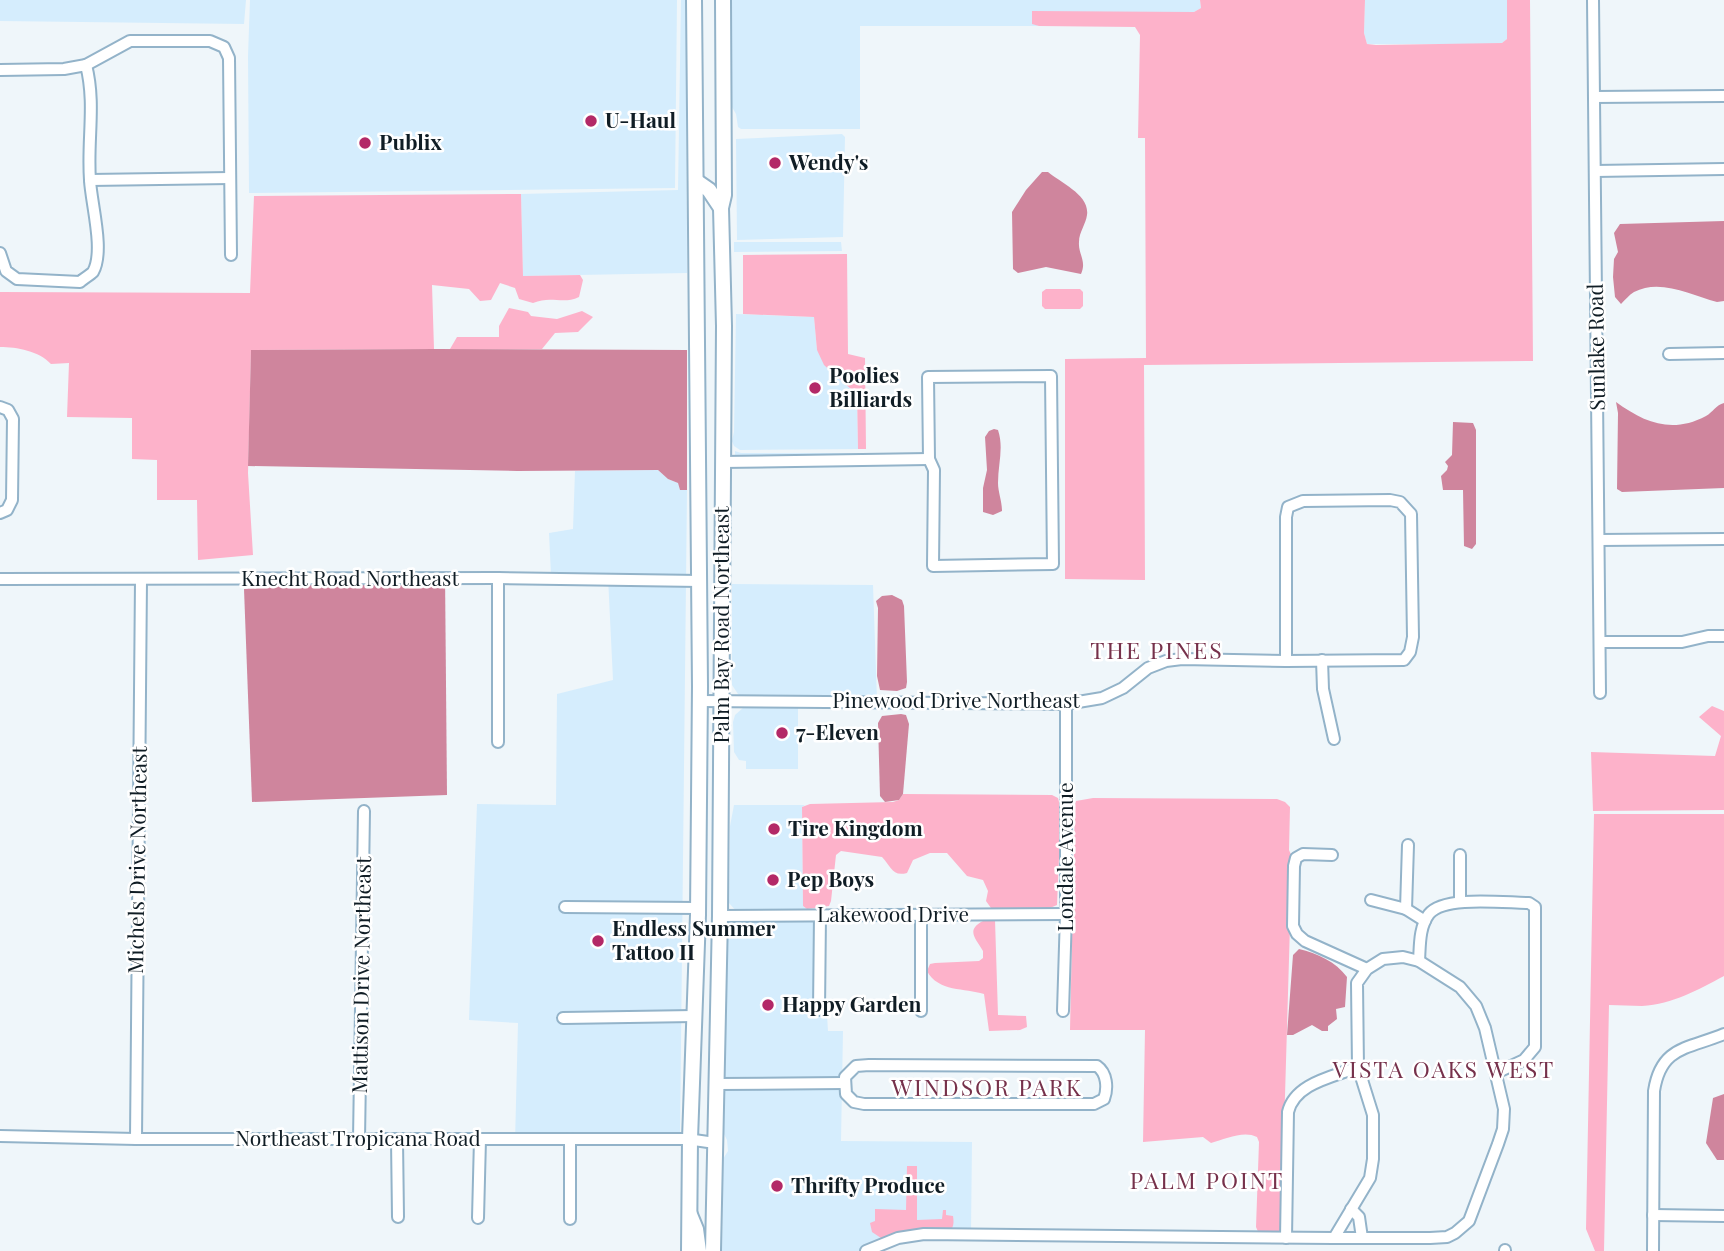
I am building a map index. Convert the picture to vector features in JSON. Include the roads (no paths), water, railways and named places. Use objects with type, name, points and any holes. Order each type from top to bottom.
[{"type":"main road","name":"Palm Bay Road Northeast","points":[[689,1251],[698,908],[700,581],[694,0]]},
{"type":"main road","name":"Palm Bay Road Northeast","points":[[713,1251],[720,922],[723,0]]},
{"type":"main road","points":[[696,181],[709,190],[721,208]]},
{"type":"main road","points":[[698,367],[711,388],[722,398]]},
{"type":"main road","points":[[700,541],[722,565]]},
{"type":"main road","points":[[698,889],[720,922]]},
{"type":"main road","points":[[698,908],[720,922]]},
{"type":"street","name":"Sunlake Road","points":[[1592,0],[1600,693]]},
{"type":"street","points":[[0,70],[64,69],[86,65],[130,41],[210,41],[224,47],[229,58],[231,255]]},
{"type":"street","points":[[0,253],[6,271],[17,279],[80,282],[93,272],[97,250],[97,221],[90,180],[92,87],[86,65]]},
{"type":"street","points":[[1594,97],[1724,96]]},
{"type":"street","points":[[1595,171],[1724,169]]},
{"type":"street","points":[[90,180],[230,178]]},
{"type":"street","points":[[1669,354],[1724,353]]},
{"type":"street","points":[[1051,376],[1053,564],[933,566],[934,470],[929,459],[928,377],[1051,376]]},
{"type":"street","points":[[0,407],[8,410],[13,419],[12,500],[7,510],[0,513]]},
{"type":"street","points":[[722,462],[929,459]]},
{"type":"street","name":"Pinewood Drive Northeast","points":[[699,701],[1066,704],[1102,698],[1123,688],[1148,668],[1166,661],[1182,659],[1286,661],[1404,660],[1410,652],[1413,637],[1411,514],[1400,502],[1303,500],[1289,507],[1286,517],[1286,661]]},
{"type":"street","points":[[1599,540],[1724,539]]},
{"type":"street","points":[[498,578],[498,741]]},
{"type":"street","name":"Knecht Road Northeast","points":[[0,579],[498,578],[700,581]]},
{"type":"street","name":"Michels Drive Northeast","points":[[136,1139],[141,580]]},
{"type":"street","points":[[1600,642],[1682,642],[1708,636],[1724,636]]},
{"type":"street","points":[[1322,660],[1323,689],[1334,739]]},
{"type":"street","name":"Londale Avenue","points":[[1063,1011],[1066,704]]},
{"type":"street","name":"Mattison Drive Northeast","points":[[359,1140],[364,811]]},
{"type":"street","points":[[1406,909],[1408,845]]},
{"type":"street","points":[[1332,855],[1303,854],[1294,862],[1293,926],[1305,941],[1367,969]]},
{"type":"street","points":[[1460,855],[1460,902]]},
{"type":"street","points":[[1371,900],[1406,909],[1425,921]]},
{"type":"street","points":[[1419,961],[1425,921],[1436,908],[1460,902],[1530,903],[1537,911],[1535,1047],[1524,1060],[1496,1073]]},
{"type":"street","points":[[565,907],[698,908]]},
{"type":"street","points":[[819,1010],[820,915]]},
{"type":"street","name":"Lakewood Drive","points":[[720,922],[820,915],[1066,915]]},
{"type":"street","points":[[921,915],[921,1011]]},
{"type":"street","points":[[866,1251],[898,1238],[924,1234],[1286,1238],[1334,1238],[1362,1238],[1430,1238],[1447,1237],[1455,1233],[1469,1221],[1498,1144],[1504,1119],[1485,1028],[1469,995],[1419,961],[1393,957],[1383,959],[1367,969],[1357,983],[1358,1067],[1373,1115],[1374,1143],[1370,1178],[1334,1238]]},
{"type":"street","points":[[563,1018],[694,1016]]},
{"type":"street","points":[[1653,1251],[1654,1091],[1657,1076],[1667,1058],[1681,1048],[1724,1034]]},
{"type":"street","points":[[862,1065],[1097,1066],[1106,1077],[1106,1094],[1104,1099],[1094,1104],[864,1104],[849,1098],[844,1083],[853,1068],[862,1065]]},
{"type":"street","points":[[1286,1238],[1290,1103],[1303,1089],[1358,1067]]},
{"type":"street","points":[[716,1084],[844,1083]]},
{"type":"street","name":"Northeast Tropicana Road","points":[[0,1136],[359,1140],[690,1139],[715,1143]]},
{"type":"street","points":[[478,1218],[480,1139]]},
{"type":"street","points":[[570,1139],[570,1219]]},
{"type":"street","points":[[397,1140],[398,1217]]},
{"type":"street","points":[[689,1207],[698,1229],[701,1251]]},
{"type":"street","points":[[1351,1209],[1359,1217],[1362,1238]]},
{"type":"street","points":[[1653,1215],[1724,1216]]},
{"type":"place","name":"U-Haul","points":[[591,121]]},
{"type":"place","name":"Publix","points":[[365,143]]},
{"type":"place","name":"Wendy's","points":[[775,163]]},
{"type":"place","name":"Poolies Billiards","points":[[815,388]]},
{"type":"place","name":"7-Eleven","points":[[782,733]]},
{"type":"place","name":"Tire Kingdom","points":[[774,829]]},
{"type":"place","name":"Pep Boys","points":[[773,880]]},
{"type":"place","name":"Endless Summer Tattoo II","points":[[598,941]]},
{"type":"place","name":"Happy Garden","points":[[768,1005]]},
{"type":"place","name":"Thrifty Produce","points":[[777,1186]]},
{"type":"district","name":"THE PINES","points":[[1157,651]]},
{"type":"district","name":"VISTA OAKS WEST","points":[[1444,1070]]},
{"type":"district","name":"WINDSOR PARK","points":[[987,1088]]},
{"type":"district","name":"PALM POINT","points":[[1207,1181]]}]
